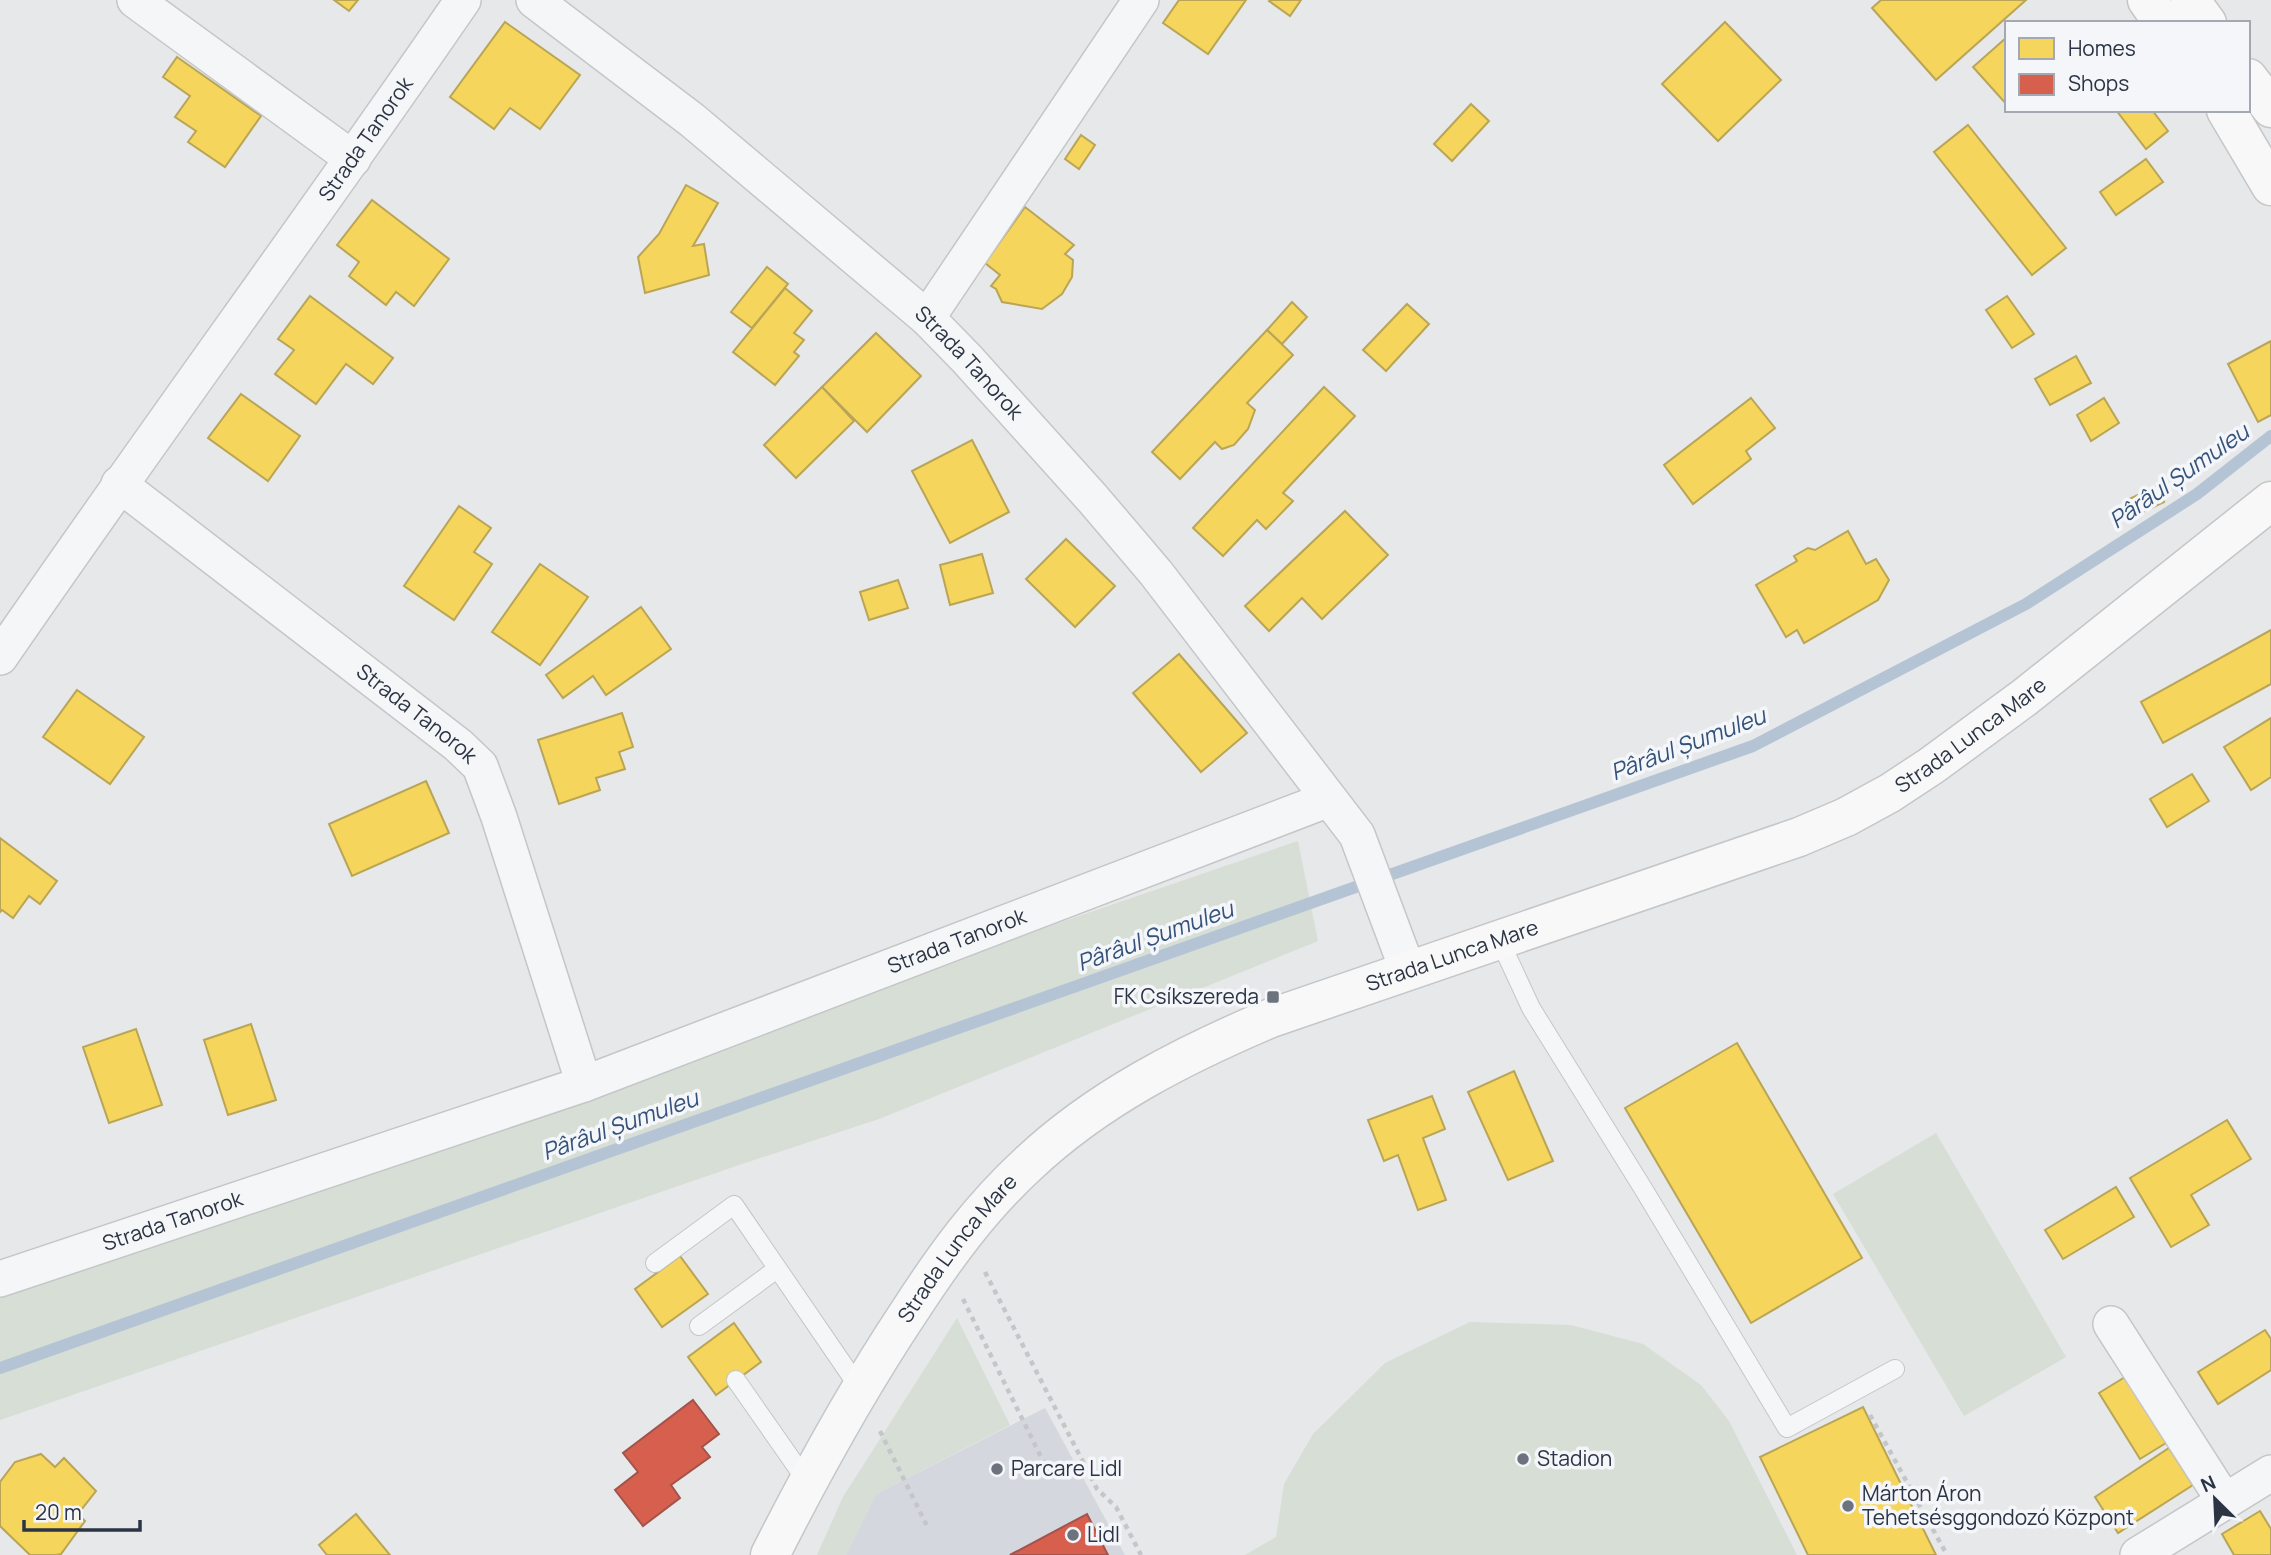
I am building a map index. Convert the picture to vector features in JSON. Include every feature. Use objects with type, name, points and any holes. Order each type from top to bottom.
[{"type":"main road","points":[[2147,0],[2162,21]]},
{"type":"main road","points":[[2190,0],[2206,21]]},
{"type":"main road","points":[[2250,81],[2271,108]]},
{"type":"main road","points":[[2227,112],[2271,186]]},
{"type":"main road","name":"Strada Lunca Mare","points":[[770,1555],[860,1389],[954,1246],[1002,1189],[1030,1161],[1087,1116],[1155,1071],[1271,1018],[1799,837],[1846,817],[1931,766],[2025,697],[2271,501]]},
{"type":"street","points":[[135,0],[353,159]]},
{"type":"street","name":"Strada Tanorok","points":[[0,657],[119,484],[353,159],[463,0]]},
{"type":"street","name":"Strada Tanorok","points":[[534,0],[692,120],[927,318],[967,359],[1156,573],[1357,835],[1408,971]]},
{"type":"street","points":[[927,318],[1142,0]]},
{"type":"street","name":"Strada Tanorok","points":[[119,484],[458,745],[480,766],[499,817],[584,1084]]},
{"type":"street","name":"Strada Tanorok","points":[[0,1279],[584,1084],[1329,799]]},
{"type":"street","points":[[2111,1324],[2225,1502]]},
{"type":"street","points":[[2138,1555],[2271,1473]]},
{"type":"lane","points":[[1500,941],[1531,1008],[1652,1202],[1787,1428],[1895,1369]]},
{"type":"lane","points":[[655,1263],[734,1205],[860,1389]]},
{"type":"lane","points":[[699,1326],[777,1269]]},
{"type":"lane","points":[[736,1380],[809,1483]]},
{"type":"path","points":[[954,1246],[1046,1467]]},
{"type":"path","points":[[954,1246],[1097,1489],[1116,1507],[1141,1555]]},
{"type":"path","points":[[860,1389],[927,1526]]},
{"type":"path","points":[[1856,1390],[1947,1555]]},
{"type":"shaded area","points":[[1298,841],[1318,941],[879,1119],[0,1420],[0,1285]]},
{"type":"shaded area","points":[[1936,1133],[2066,1357],[1964,1416],[1833,1194]]},
{"type":"shaded area","points":[[957,1318],[1010,1425],[876,1494],[846,1555],[817,1555],[843,1497]]},
{"type":"shaded area","name":"Stadion","points":[[1470,1322],[1571,1325],[1643,1344],[1701,1385],[1729,1421],[1797,1555],[1245,1555],[1276,1537],[1284,1484],[1313,1434],[1385,1363]]},
{"type":"shaded area","name":"Parcare Lidl","points":[[1045,1408],[1125,1555],[846,1555],[876,1494]]},
{"type":"building: Homes","points":[[334,0],[358,0],[349,11]]},
{"type":"building: Homes","points":[[1179,0],[1246,0],[1208,54],[1163,23]]},
{"type":"building: Homes","points":[[1270,0],[1301,0],[1290,16]]},
{"type":"building: Homes","points":[[1881,0],[2026,0],[1936,80],[1872,8]]},
{"type":"building: Homes","points":[[505,22],[580,75],[540,129],[510,108],[494,129],[450,97]]},
{"type":"building: Homes","points":[[1725,22],[1781,80],[1718,141],[1662,84]]},
{"type":"building: Homes","points":[[2005,39],[2005,103],[1973,67]]},
{"type":"building: Homes","points":[[177,57],[261,116],[225,167],[188,142],[196,131],[175,117],[190,96],[163,77]]},
{"type":"building: Homes","points":[[1471,104],[1489,121],[1452,161],[1434,144]]},
{"type":"building: Homes","points":[[2118,112],[2154,112],[2168,131],[2146,149]]},
{"type":"building: Homes","points":[[1968,125],[2066,248],[2032,275],[1934,152]]},
{"type":"building: Homes","points":[[1081,135],[1095,145],[1079,169],[1065,159]]},
{"type":"building: Homes","points":[[2146,159],[2163,182],[2116,215],[2100,192]]},
{"type":"building: Homes","points":[[686,185],[718,203],[693,246],[704,244],[709,275],[645,293],[638,257],[659,234]]},
{"type":"building: Homes","points":[[372,200],[449,259],[414,306],[396,292],[386,305],[349,276],[359,262],[337,245]]},
{"type":"building: Homes","points":[[1025,207],[1074,245],[1065,254],[1073,260],[1072,277],[1062,294],[1042,309],[1002,302],[996,289],[991,286],[1000,275],[985,263]]},
{"type":"building: Homes","points":[[767,267],[788,284],[752,328],[731,312]]},
{"type":"building: Homes","points":[[785,288],[812,311],[794,333],[804,340],[794,352],[799,356],[775,385],[733,352]]},
{"type":"building: Homes","points":[[310,296],[393,358],[373,384],[346,364],[316,404],[275,374],[294,350],[278,339]]},
{"type":"building: Homes","points":[[2007,296],[2034,334],[2012,348],[1986,310]]},
{"type":"building: Homes","points":[[1292,302],[1307,317],[1282,344],[1267,330]]},
{"type":"building: Homes","points":[[1407,304],[1429,324],[1386,371],[1363,350]]},
{"type":"building: Homes","points":[[1267,330],[1293,355],[1247,403],[1255,410],[1248,429],[1234,445],[1222,449],[1215,442],[1180,479],[1152,452]]},
{"type":"building: Homes","points":[[876,333],[921,376],[867,432],[822,387]]},
{"type":"building: Homes","points":[[2271,341],[2271,415],[2258,422],[2228,364]]},
{"type":"building: Homes","points":[[2076,356],[2091,383],[2050,405],[2035,379]]},
{"type":"building: Homes","points":[[822,387],[854,421],[796,478],[764,445]]},
{"type":"building: Homes","points":[[1324,387],[1355,416],[1283,493],[1293,501],[1266,529],[1257,520],[1223,556],[1193,528]]},
{"type":"building: Homes","points":[[241,394],[300,436],[268,481],[208,438]]},
{"type":"building: Homes","points":[[1751,398],[1775,428],[1746,451],[1751,459],[1693,504],[1664,465]]},
{"type":"building: Homes","points":[[2104,398],[2119,423],[2091,441],[2077,415]]},
{"type":"building: Homes","points":[[972,440],[1009,512],[950,543],[912,471]]},
{"type":"building: Homes","points":[[2157,486],[2164,502],[2132,517],[2125,501]]},
{"type":"building: Homes","points":[[459,506],[491,528],[474,552],[492,564],[454,620],[404,586]]},
{"type":"building: Homes","points":[[1345,511],[1388,555],[1322,619],[1302,598],[1269,631],[1245,606]]},
{"type":"building: Homes","points":[[1848,531],[1866,564],[1876,559],[1889,580],[1878,600],[1804,643],[1797,630],[1786,637],[1756,585],[1797,561],[1794,556],[1808,548],[1815,550]]},
{"type":"building: Homes","points":[[1066,539],[1115,586],[1075,627],[1026,579]]},
{"type":"building: Homes","points":[[982,554],[993,593],[950,605],[940,565]]},
{"type":"building: Homes","points":[[540,564],[588,597],[540,665],[492,632]]},
{"type":"building: Homes","points":[[898,580],[908,608],[869,620],[860,592]]},
{"type":"building: Homes","points":[[641,607],[671,649],[606,695],[593,676],[563,698],[546,675]]},
{"type":"building: Homes","points":[[2271,630],[2271,684],[2163,743],[2141,702]]},
{"type":"building: Homes","points":[[1179,654],[1247,733],[1201,772],[1133,693]]},
{"type":"building: Homes","points":[[77,690],[144,737],[110,784],[43,737]]},
{"type":"building: Homes","points":[[622,713],[633,747],[619,752],[625,769],[596,778],[600,790],[559,804],[538,740]]},
{"type":"building: Homes","points":[[2271,718],[2271,777],[2251,790],[2224,747]]},
{"type":"building: Homes","points":[[2192,774],[2209,801],[2167,827],[2150,799]]},
{"type":"building: Homes","points":[[426,781],[449,833],[352,876],[329,824]]},
{"type":"building: Homes","points":[[0,838],[57,881],[40,904],[29,896],[13,918],[2,910],[0,912]]},
{"type":"building: Homes","points":[[251,1024],[276,1100],[228,1115],[204,1040]]},
{"type":"building: Homes","points":[[136,1029],[162,1105],[109,1123],[83,1047]]},
{"type":"building: Homes","points":[[1737,1043],[1862,1258],[1751,1323],[1625,1108]]},
{"type":"building: Homes","points":[[1514,1071],[1553,1161],[1508,1180],[1468,1092]]},
{"type":"building: Homes","points":[[1432,1096],[1445,1129],[1423,1138],[1446,1200],[1418,1210],[1398,1155],[1384,1161],[1368,1120]]},
{"type":"building: Homes","points":[[2227,1120],[2251,1159],[2191,1195],[2209,1225],[2171,1247],[2130,1178]]},
{"type":"building: Homes","points":[[2116,1187],[2134,1217],[2063,1259],[2045,1230]]},
{"type":"building: Homes","points":[[680,1256],[708,1294],[662,1327],[635,1289]]},
{"type":"building: Homes","points":[[734,1323],[761,1362],[716,1395],[688,1357]]},
{"type":"building: Homes","points":[[2265,1330],[2271,1339],[2271,1370],[2218,1404],[2198,1372]]},
{"type":"building: Homes","points":[[2125,1377],[2166,1443],[2140,1459],[2099,1393]]},
{"type":"building: Homes","name":"Márton Áron Tehetsésggondozó Központ","points":[[1863,1407],[1936,1555],[1808,1555],[1760,1457]]},
{"type":"building: Homes","points":[[2169,1448],[2193,1485],[2118,1533],[2095,1497]]},
{"type":"building: Homes","points":[[41,1454],[55,1467],[64,1458],[96,1491],[78,1514],[85,1521],[61,1554],[56,1555],[30,1555],[0,1526],[0,1482],[15,1462]]},
{"type":"building: Homes","points":[[2260,1511],[2271,1529],[2271,1555],[2234,1555],[2222,1534]]},
{"type":"building: Homes","points":[[356,1514],[390,1555],[327,1555],[319,1545]]},
{"type":"building: Shops","points":[[693,1400],[719,1434],[702,1447],[710,1457],[671,1485],[680,1498],[643,1526],[615,1490],[638,1472],[623,1453]]},
{"type":"building: Shops","name":"Lidl","points":[[1087,1514],[1108,1555],[1010,1555]]},
{"type":"waterway","name":"Pârâul Șumuleu","points":[[0,1368],[1753,746],[2026,604],[2197,494],[2271,436]]},
{"type":"place","name":"FK Csíkszereda","points":[[1273,997]]},
{"type":"place","name":"Stadion","points":[[1523,1459]]},
{"type":"place","name":"Parcare Lidl","points":[[997,1469]]},
{"type":"place","name":"Márton Áron Tehetsésggondozó Központ","points":[[1848,1506]]},
{"type":"place","name":"Lidl","points":[[1073,1535]]}]
